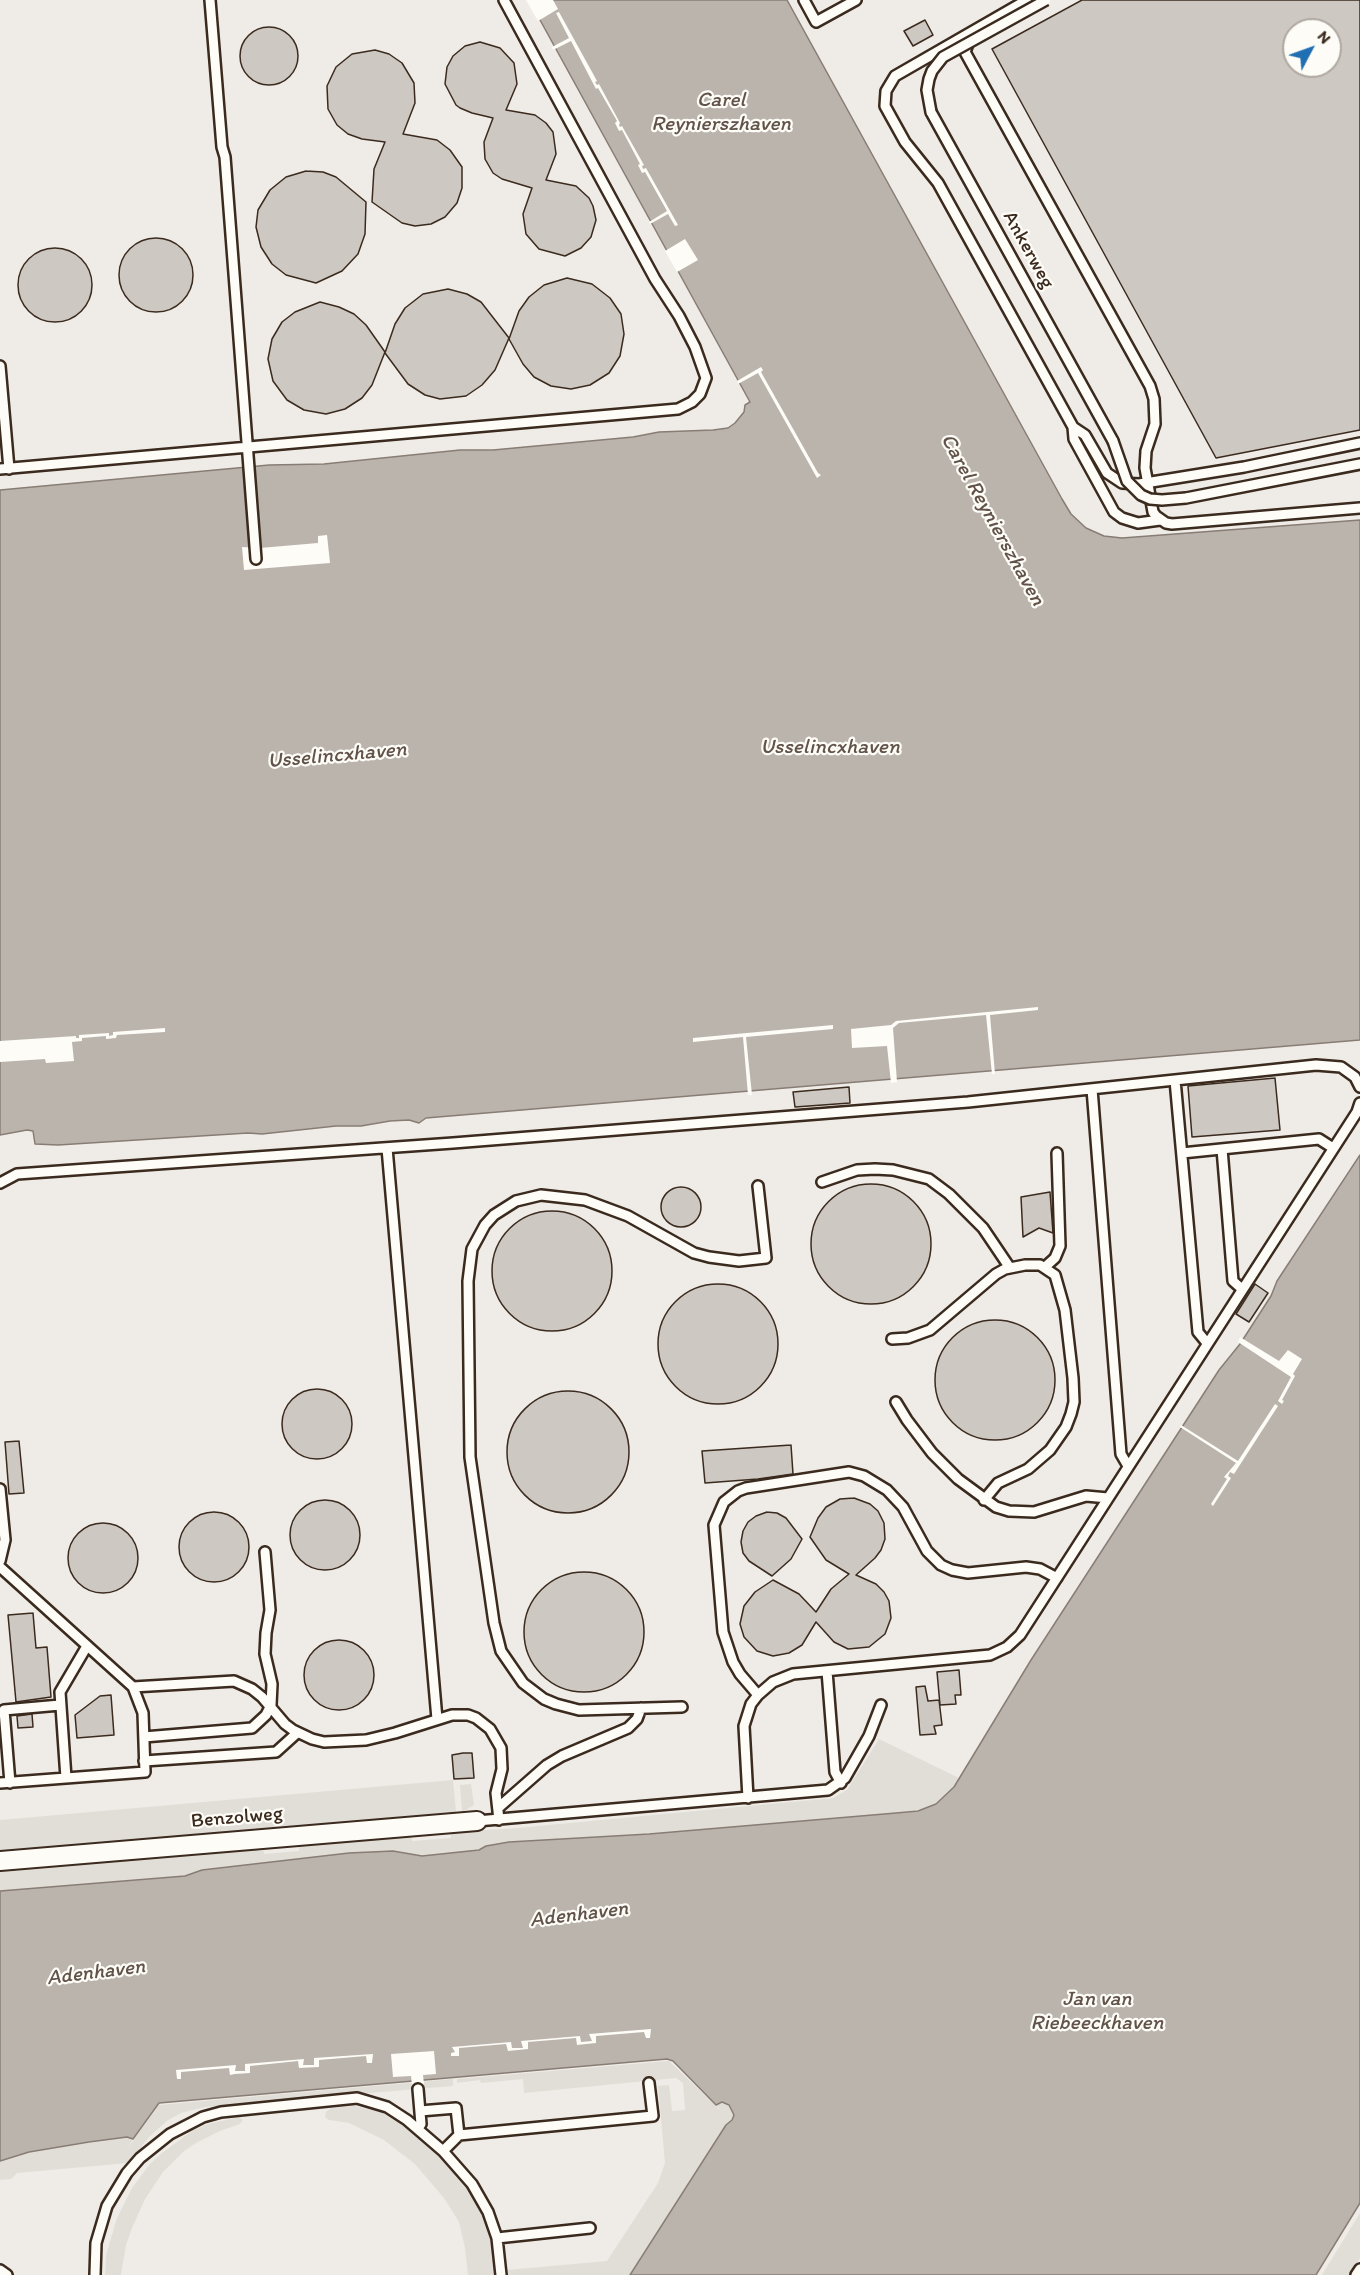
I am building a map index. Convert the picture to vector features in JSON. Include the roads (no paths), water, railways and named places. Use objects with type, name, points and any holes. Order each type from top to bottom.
[{"type":"street","name":"Benzolweg","points":[[0,1861],[477,1821]]},
{"type":"lane","points":[[210,0],[222,147],[225,157],[256,559]]},
{"type":"lane","points":[[0,366],[4,469],[678,409],[692,402],[700,394],[706,378],[695,347],[680,316],[655,279],[504,0]]},
{"type":"lane","points":[[804,0],[816,22],[856,0]]},
{"type":"lane","points":[[1027,0],[895,76],[885,91],[885,106],[905,142],[938,183],[1073,427],[1074,439],[1114,512],[1122,518],[1138,523],[1160,520],[1172,524],[1360,508]]},
{"type":"lane","name":"Ankerweg","points":[[1046,0],[943,57],[929,79],[928,101],[1113,441],[1127,481],[1141,495],[1150,499],[1162,500],[1186,498],[1360,464]]},
{"type":"lane","name":"Ankerweg","points":[[977,29],[968,41],[965,52],[1150,386],[1155,424],[1144,460],[1153,512],[1160,520]]},
{"type":"lane","points":[[1073,427],[1085,435],[1102,465],[1114,480],[1131,485],[1360,443]]},
{"type":"lane","points":[[0,1183],[17,1174],[387,1148],[968,1102],[1316,1065],[1332,1066],[1348,1071],[1355,1077],[1360,1088]]},
{"type":"lane","points":[[1175,1080],[1198,1332],[1207,1343]]},
{"type":"lane","points":[[1092,1089],[1121,1454],[1128,1466]]},
{"type":"lane","points":[[748,1798],[744,1726],[746,1715],[758,1695],[783,1677],[990,1654],[1007,1647],[1020,1635],[1360,1103]]},
{"type":"lane","points":[[1182,1153],[1319,1139],[1333,1148]]},
{"type":"lane","points":[[387,1148],[437,1719]]},
{"type":"lane","points":[[1222,1149],[1233,1281],[1242,1288]]},
{"type":"lane","points":[[1045,1267],[1055,1258],[1060,1246],[1057,1153]]},
{"type":"lane","points":[[822,1182],[857,1170],[875,1169],[893,1170],[929,1179],[949,1194],[983,1228],[1010,1268]]},
{"type":"lane","points":[[682,1707],[579,1710],[556,1704],[544,1699],[523,1683],[501,1651],[494,1623],[470,1457],[468,1281],[472,1249],[481,1230],[494,1215],[516,1201],[541,1195],[585,1200],[628,1216],[694,1253],[739,1261],[766,1258],[758,1186]]},
{"type":"lane","points":[[892,1339],[908,1338],[930,1330],[996,1274],[1010,1268],[1025,1265],[1045,1267],[1055,1275],[1065,1310],[1074,1390],[1071,1414],[1066,1427],[1050,1450],[1028,1469],[998,1484],[984,1500]]},
{"type":"lane","points":[[897,1402],[907,1420],[932,1453],[984,1500],[996,1507],[1021,1513],[1034,1512],[1086,1496],[1108,1498]]},
{"type":"lane","points":[[758,1695],[740,1674],[724,1640],[714,1525],[724,1502],[738,1491],[849,1472],[864,1476],[887,1490],[903,1507],[927,1551],[941,1565],[968,1573],[1026,1567],[1040,1569],[1057,1578]]},
{"type":"lane","points":[[0,1489],[5,1540],[0,1561]]},
{"type":"lane","points":[[144,1737],[252,1728],[266,1715],[271,1706],[272,1684],[266,1654],[266,1633],[270,1611],[265,1552]]},
{"type":"lane","points":[[0,1567],[133,1687],[143,1713],[145,1772],[5,1783],[4,1710],[60,1705]]},
{"type":"lane","points":[[66,1778],[60,1692],[87,1646]]},
{"type":"lane","points":[[827,1671],[835,1772],[841,1783]]},
{"type":"lane","points":[[133,1687],[234,1681],[252,1689],[271,1706],[285,1724],[297,1733],[324,1742],[366,1740],[452,1715],[468,1715],[484,1723],[497,1738],[502,1758],[496,1793],[499,1820]]},
{"type":"lane","points":[[477,1821],[821,1792],[841,1783],[869,1736],[881,1704]]},
{"type":"lane","points":[[498,1808],[547,1765],[562,1756],[628,1728],[637,1719],[641,1708]]},
{"type":"lane","points":[[144,1761],[276,1752],[297,1733]]},
{"type":"lane","points":[[443,2151],[459,2135],[653,2116],[649,2083]]},
{"type":"lane","points":[[418,2089],[421,2124],[418,2128]]},
{"type":"lane","points":[[95,2275],[96,2243],[100,2225],[117,2189],[140,2158],[154,2145],[186,2124],[203,2117],[239,2109],[357,2098],[387,2107],[418,2128],[443,2151],[472,2184],[488,2212],[497,2238],[501,2275]]},
{"type":"lane","points":[[420,2111],[456,2108],[459,2135]]},
{"type":"lane","points":[[497,2238],[590,2228]]},
{"type":"lane","points":[[1356,2275],[1360,2269]]},
{"type":"lane","points":[[0,2270],[7,2275]]},
{"type":"water","name":"Usselincxhaven","points":[[529,0],[787,0],[1062,499],[1071,514],[1086,528],[1104,536],[1122,538],[1360,520],[1360,1040],[426,1118],[419,1123],[409,1120],[390,1121],[361,1126],[336,1126],[262,1134],[58,1145],[35,1144],[33,1131],[0,1135],[0,490],[269,465],[324,464],[460,450],[493,450],[633,437],[659,432],[713,430],[728,428],[735,423],[744,412],[745,405],[750,402]]},
{"type":"water","name":"Jan van Riebeeckhaven","points":[[1360,1155],[1360,2203],[1316,2275],[630,2275],[734,2115],[729,2105],[722,2102],[716,2105],[673,2061],[667,2059],[159,2103],[133,2139],[127,2137],[89,2142],[29,2152],[0,2161],[0,1891],[185,1876],[202,1870],[349,1853],[393,1851],[422,1856],[479,1850],[486,1846],[509,1842],[649,1834],[896,1813],[918,1811],[936,1804],[954,1787],[1031,1660],[1219,1370],[1240,1344],[1271,1296],[1277,1281]]},
{"type":"water label","name":"Carel Reynierszhaven","points":[[721,113]]},
{"type":"water label","name":"Carel Reynierszhaven","points":[[992,520]]},
{"type":"water label","name":"Adenhaven","points":[[579,1915]]},
{"type":"water label","name":"Adenhaven","points":[[96,1973]]}]
